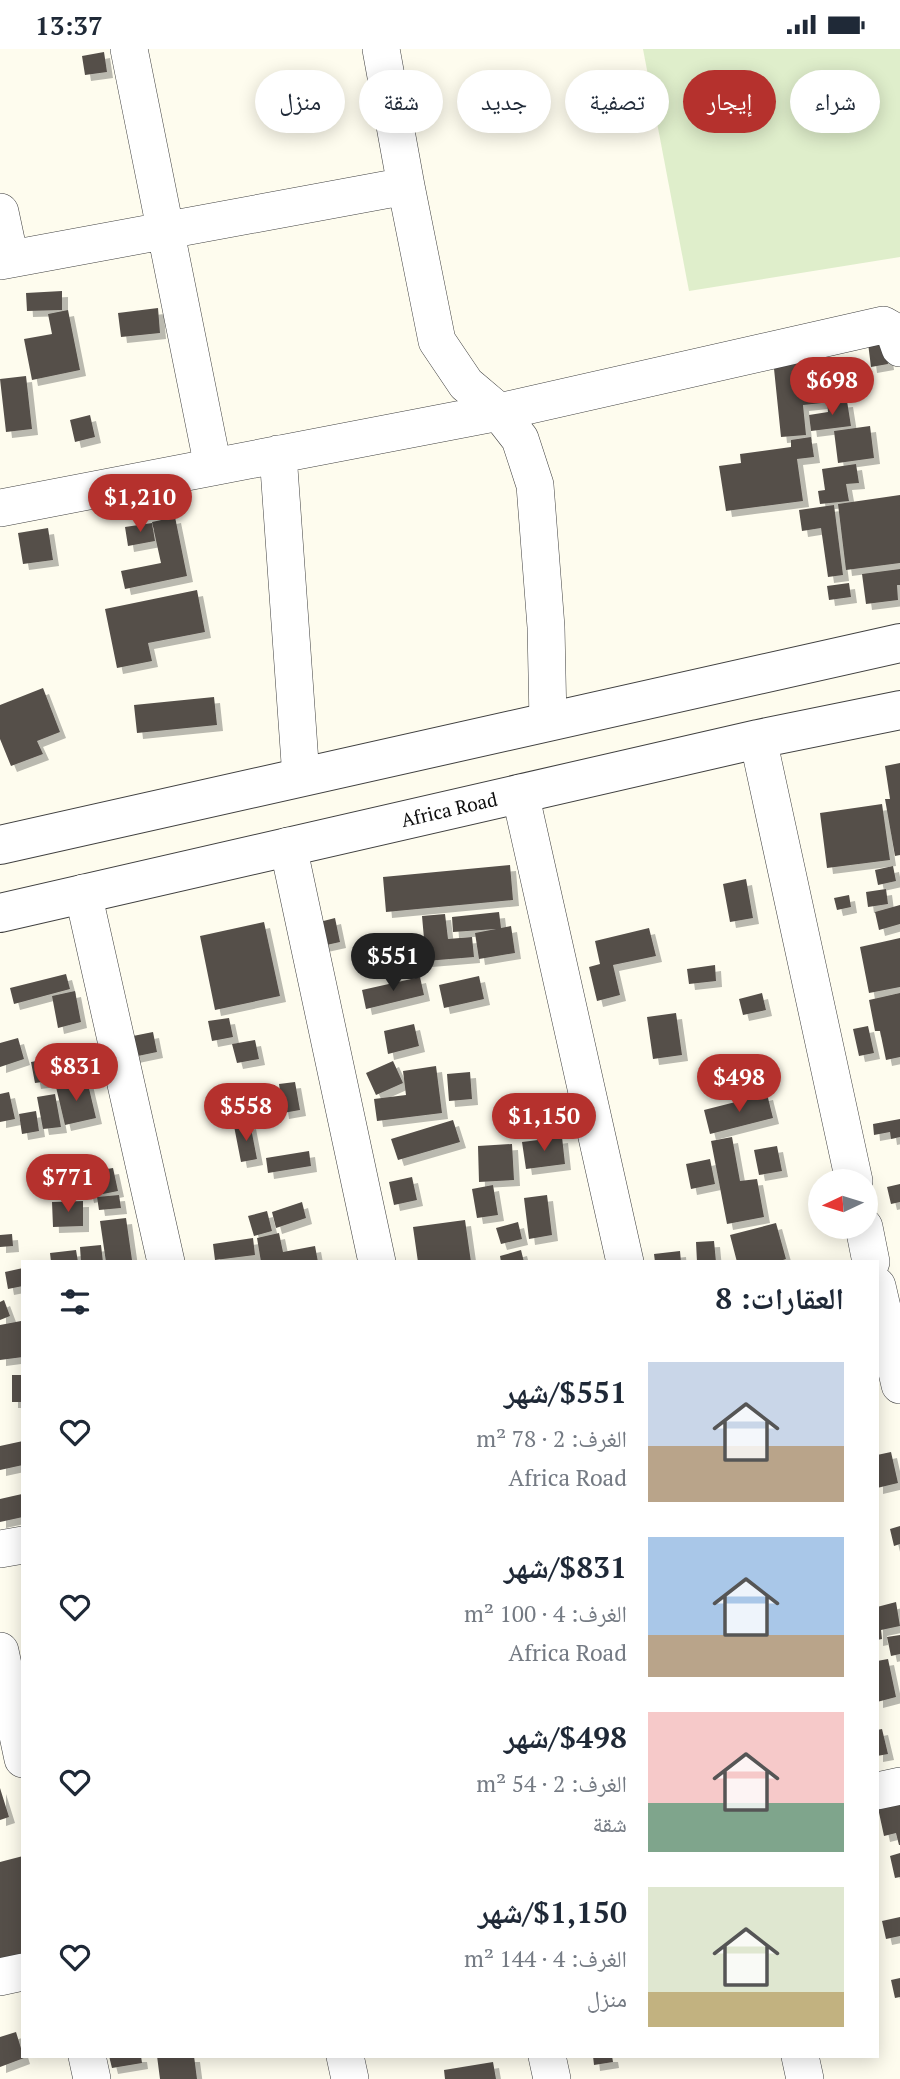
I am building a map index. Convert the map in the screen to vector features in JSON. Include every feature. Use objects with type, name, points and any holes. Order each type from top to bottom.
[{"type":"street","points":[[129,49],[214,467]]},
{"type":"street","points":[[381,49],[405,186],[437,341],[466,384],[499,412],[520,439],[535,485],[546,627],[548,721]]},
{"type":"street","points":[[0,212],[5,260],[405,186]]},
{"type":"street","points":[[0,508],[499,412],[883,325],[894,331],[900,348]]},
{"type":"street","points":[[278,454],[301,777]]},
{"type":"street","points":[[0,845],[900,643]]},
{"type":"street","name":"Africa Road","points":[[0,913],[758,739],[900,710]]},
{"type":"street","points":[[758,739],[851,1169]]},
{"type":"street","points":[[520,793],[625,1260]]},
{"type":"street","points":[[288,846],[377,1260]]},
{"type":"street","points":[[83,893],[166,1260]]},
{"type":"street","points":[[867,1239],[872,1260]]},
{"type":"street","points":[[879,1296],[892,1361]]},
{"type":"street","points":[[0,1549],[21,1545]]},
{"type":"street","points":[[0,1651],[21,1750]]},
{"type":"street","points":[[879,1791],[900,1786]]},
{"type":"street","points":[[0,1977],[21,1972]]},
{"type":"street","points":[[87,2058],[92,2079]]},
{"type":"street","points":[[345,2058],[350,2079]]},
{"type":"street","points":[[547,2058],[552,2079]]},
{"type":"street","points":[[800,2058],[805,2079]]},
{"type":"green space","points":[[643,49],[900,49],[900,257],[689,291],[659,133],[669,133],[669,70],[647,70]]},
{"type":"building","points":[[104,52],[107,72],[85,75],[82,56]]},
{"type":"building","points":[[62,291],[62,310],[27,311],[26,293]]},
{"type":"building","points":[[158,308],[160,333],[121,337],[118,313]]},
{"type":"building","points":[[68,310],[80,370],[32,380],[24,339],[52,334],[48,314]]},
{"type":"building","points":[[885,341],[888,364],[871,367],[868,343]]},
{"type":"building","points":[[817,354],[822,403],[803,405],[806,435],[781,437],[773,359]]},
{"type":"building","points":[[26,376],[32,429],[6,432],[0,379]]},
{"type":"building","points":[[847,401],[851,426],[811,431],[809,415],[828,412],[827,403]]},
{"type":"building","points":[[90,415],[95,437],[75,442],[70,420]]},
{"type":"building","points":[[870,426],[874,458],[838,463],[834,431]]},
{"type":"building","points":[[811,437],[814,457],[797,459],[803,501],[726,511],[719,466],[741,463],[740,454],[791,447],[791,440]]},
{"type":"building","points":[[856,464],[859,483],[846,484],[849,501],[820,504],[818,491],[825,490],[822,469]]},
{"type":"building","points":[[900,495],[900,563],[846,570],[838,504]]},
{"type":"building","points":[[834,505],[843,575],[828,577],[821,528],[802,531],[799,510]]},
{"type":"building","points":[[175,517],[187,576],[125,589],[121,571],[161,563],[152,522]]},
{"type":"building","points":[[152,523],[155,541],[128,546],[125,527]]},
{"type":"building","points":[[48,528],[53,560],[23,564],[18,533]]},
{"type":"building","points":[[900,569],[898,600],[866,604],[862,574]]},
{"type":"building","points":[[849,583],[851,597],[829,600],[827,586]]},
{"type":"building","points":[[197,590],[205,632],[148,643],[152,661],[117,668],[105,609]]},
{"type":"building","points":[[43,688],[60,732],[37,741],[43,754],[11,766],[0,739],[0,705]]},
{"type":"building","points":[[214,697],[217,725],[137,733],[134,705]]},
{"type":"building","points":[[900,763],[900,855],[895,856],[885,799],[890,799],[885,766]]},
{"type":"building","points":[[882,804],[890,860],[827,868],[820,813]]},
{"type":"building","points":[[510,865],[513,900],[386,912],[383,877]]},
{"type":"building","points":[[893,866],[896,881],[878,885],[875,870]]},
{"type":"building","points":[[746,879],[753,918],[730,922],[723,884]]},
{"type":"building","points":[[886,889],[888,904],[868,907],[866,892]]},
{"type":"building","points":[[849,895],[851,907],[837,910],[834,898]]},
{"type":"building","points":[[900,905],[900,924],[879,930],[875,912]]},
{"type":"building","points":[[499,912],[501,928],[511,926],[515,953],[479,959],[475,933],[496,929],[453,932],[452,917]]},
{"type":"building","points":[[445,914],[448,939],[472,937],[474,957],[426,961],[422,916]]},
{"type":"building","points":[[335,918],[340,942],[313,948],[308,925]]},
{"type":"building","points":[[264,922],[280,996],[215,1010],[200,936]]},
{"type":"building","points":[[649,928],[656,956],[613,965],[620,995],[597,1001],[589,967],[600,964],[595,941]]},
{"type":"building","points":[[900,938],[900,987],[869,993],[860,947]]},
{"type":"building","points":[[715,965],[716,981],[689,984],[687,969]]},
{"type":"building","points":[[66,974],[70,989],[14,1004],[10,988]]},
{"type":"building","points":[[479,976],[484,999],[444,1008],[439,985]]},
{"type":"building","points":[[420,977],[424,995],[366,1009],[362,990]]},
{"type":"building","points":[[75,991],[81,1022],[58,1028],[52,996]]},
{"type":"building","points":[[762,993],[766,1010],[743,1015],[739,999]]},
{"type":"building","points":[[900,993],[900,1057],[886,1060],[880,1031],[875,1031],[869,1000]]},
{"type":"building","points":[[676,1013],[682,1055],[653,1059],[647,1017]]},
{"type":"building","points":[[229,1018],[233,1037],[212,1041],[208,1021]]},
{"type":"building","points":[[414,1024],[419,1046],[388,1054],[384,1031]]},
{"type":"building","points":[[868,1026],[874,1053],[859,1056],[853,1029]]},
{"type":"building","points":[[153,1032],[157,1052],[133,1057],[128,1037]]},
{"type":"building","points":[[18,1038],[24,1059],[0,1067],[0,1043]]},
{"type":"building","points":[[255,1040],[259,1059],[237,1063],[232,1044]]},
{"type":"building","points":[[53,1058],[57,1080],[35,1083],[31,1062]]},
{"type":"building","points":[[393,1061],[403,1083],[376,1095],[366,1073]]},
{"type":"building","points":[[436,1066],[442,1113],[377,1121],[374,1099],[406,1095],[403,1071]]},
{"type":"building","points":[[470,1072],[472,1099],[449,1101],[447,1074]]},
{"type":"building","points":[[87,1080],[96,1118],[65,1125],[56,1087]]},
{"type":"building","points":[[295,1082],[300,1110],[283,1113],[279,1084]]},
{"type":"building","points":[[275,1085],[278,1102],[256,1104],[255,1088]]},
{"type":"building","points":[[9,1092],[15,1119],[0,1122],[0,1094]]},
{"type":"building","points":[[55,1094],[61,1127],[43,1129],[37,1097]]},
{"type":"building","points":[[244,1094],[248,1114],[229,1118],[225,1099]]},
{"type":"building","points":[[767,1094],[773,1118],[710,1134],[704,1110]]},
{"type":"building","points":[[36,1111],[39,1131],[22,1134],[19,1114]]},
{"type":"building","points":[[900,1119],[900,1137],[891,1139],[890,1132],[874,1135],[873,1124]]},
{"type":"building","points":[[453,1120],[460,1142],[398,1160],[391,1139]]},
{"type":"building","points":[[250,1123],[257,1159],[241,1162],[234,1126]]},
{"type":"building","points":[[562,1137],[565,1164],[526,1169],[522,1142]]},
{"type":"building","points":[[732,1137],[740,1181],[757,1179],[764,1217],[727,1224],[711,1141]]},
{"type":"building","points":[[512,1144],[514,1180],[479,1182],[478,1146]]},
{"type":"building","points":[[777,1146],[782,1171],[759,1175],[754,1150]]},
{"type":"building","points":[[309,1151],[311,1166],[268,1173],[266,1158]]},
{"type":"building","points":[[710,1159],[715,1184],[691,1189],[686,1164]]},
{"type":"building","points":[[113,1168],[118,1191],[88,1197],[83,1173]]},
{"type":"building","points":[[412,1177],[417,1200],[394,1205],[389,1182]]},
{"type":"building","points":[[900,1184],[900,1202],[891,1204],[887,1187]]},
{"type":"building","points":[[493,1185],[498,1215],[477,1218],[472,1189]]},
{"type":"building","points":[[119,1195],[121,1208],[99,1210],[97,1197]]},
{"type":"building","points":[[547,1195],[552,1235],[529,1239],[524,1198]]},
{"type":"building","points":[[83,1201],[83,1226],[53,1227],[52,1202]]},
{"type":"building","points":[[302,1202],[306,1218],[276,1228],[272,1212]]},
{"type":"building","points":[[267,1211],[272,1231],[254,1236],[248,1216]]},
{"type":"building","points":[[126,1218],[132,1260],[106,1260],[100,1221]]},
{"type":"building","points":[[465,1220],[471,1260],[418,1260],[413,1227]]},
{"type":"building","points":[[518,1222],[522,1239],[501,1244],[496,1228]]},
{"type":"building","points":[[776,1223],[786,1259],[736,1260],[730,1235]]},
{"type":"building","points":[[279,1233],[283,1252],[315,1246],[318,1260],[261,1260],[257,1238]]},
{"type":"building","points":[[12,1234],[13,1246],[0,1247],[0,1235]]},
{"type":"building","points":[[253,1238],[255,1255],[215,1260],[213,1244]]},
{"type":"building","points":[[714,1241],[716,1260],[697,1260],[696,1242]]},
{"type":"building","points":[[101,1245],[103,1260],[81,1260],[80,1247]]},
{"type":"building","points":[[76,1250],[78,1260],[51,1260],[50,1253]]},
{"type":"building","points":[[521,1250],[524,1260],[501,1260],[500,1256]]},
{"type":"building","points":[[680,1251],[681,1260],[655,1260],[654,1254]]},
{"type":"building","points":[[21,1268],[21,1286],[8,1289],[5,1272]]},
{"type":"building","points":[[4,1300],[10,1316],[0,1320],[0,1302]]},
{"type":"building","points":[[21,1321],[21,1357],[0,1360],[0,1325]]},
{"type":"building","points":[[12,1375],[21,1375],[21,1402],[12,1402]]},
{"type":"building","points":[[21,1441],[21,1465],[0,1470],[0,1446]]},
{"type":"building","points":[[891,1452],[898,1483],[879,1488],[879,1455]]},
{"type":"building","points":[[21,1494],[21,1517],[0,1522],[0,1499]]},
{"type":"building","points":[[900,1526],[900,1544],[894,1546],[890,1529]]},
{"type":"building","points":[[896,1602],[900,1626],[881,1630],[882,1639],[879,1640],[879,1606]]},
{"type":"building","points":[[900,1635],[900,1654],[891,1656],[887,1637]]},
{"type":"building","points":[[888,1659],[896,1697],[879,1701],[879,1661]]},
{"type":"building","points":[[882,1729],[888,1754],[879,1756],[879,1730]]},
{"type":"building","points":[[0,1788],[9,1817],[0,1820]]},
{"type":"building","points":[[900,1803],[900,1845],[896,1833],[884,1836],[879,1808]]},
{"type":"building","points":[[900,1853],[900,1877],[895,1878],[890,1856]]},
{"type":"building","points":[[21,1857],[21,1955],[0,1960],[0,1862]]},
{"type":"building","points":[[900,1917],[900,1936],[886,1939],[882,1921]]},
{"type":"building","points":[[900,1978],[900,1997],[895,1998],[891,1980]]},
{"type":"building","points":[[16,2032],[21,2058],[24,2058],[0,2067],[0,2037]]},
{"type":"building","points":[[110,2058],[141,2058],[142,2063],[112,2068]]},
{"type":"building","points":[[157,2058],[194,2058],[197,2079],[160,2079]]},
{"type":"building","points":[[593,2058],[612,2058],[613,2062],[594,2065]]},
{"type":"building","points":[[493,2062],[496,2079],[445,2079],[444,2070]]}]
